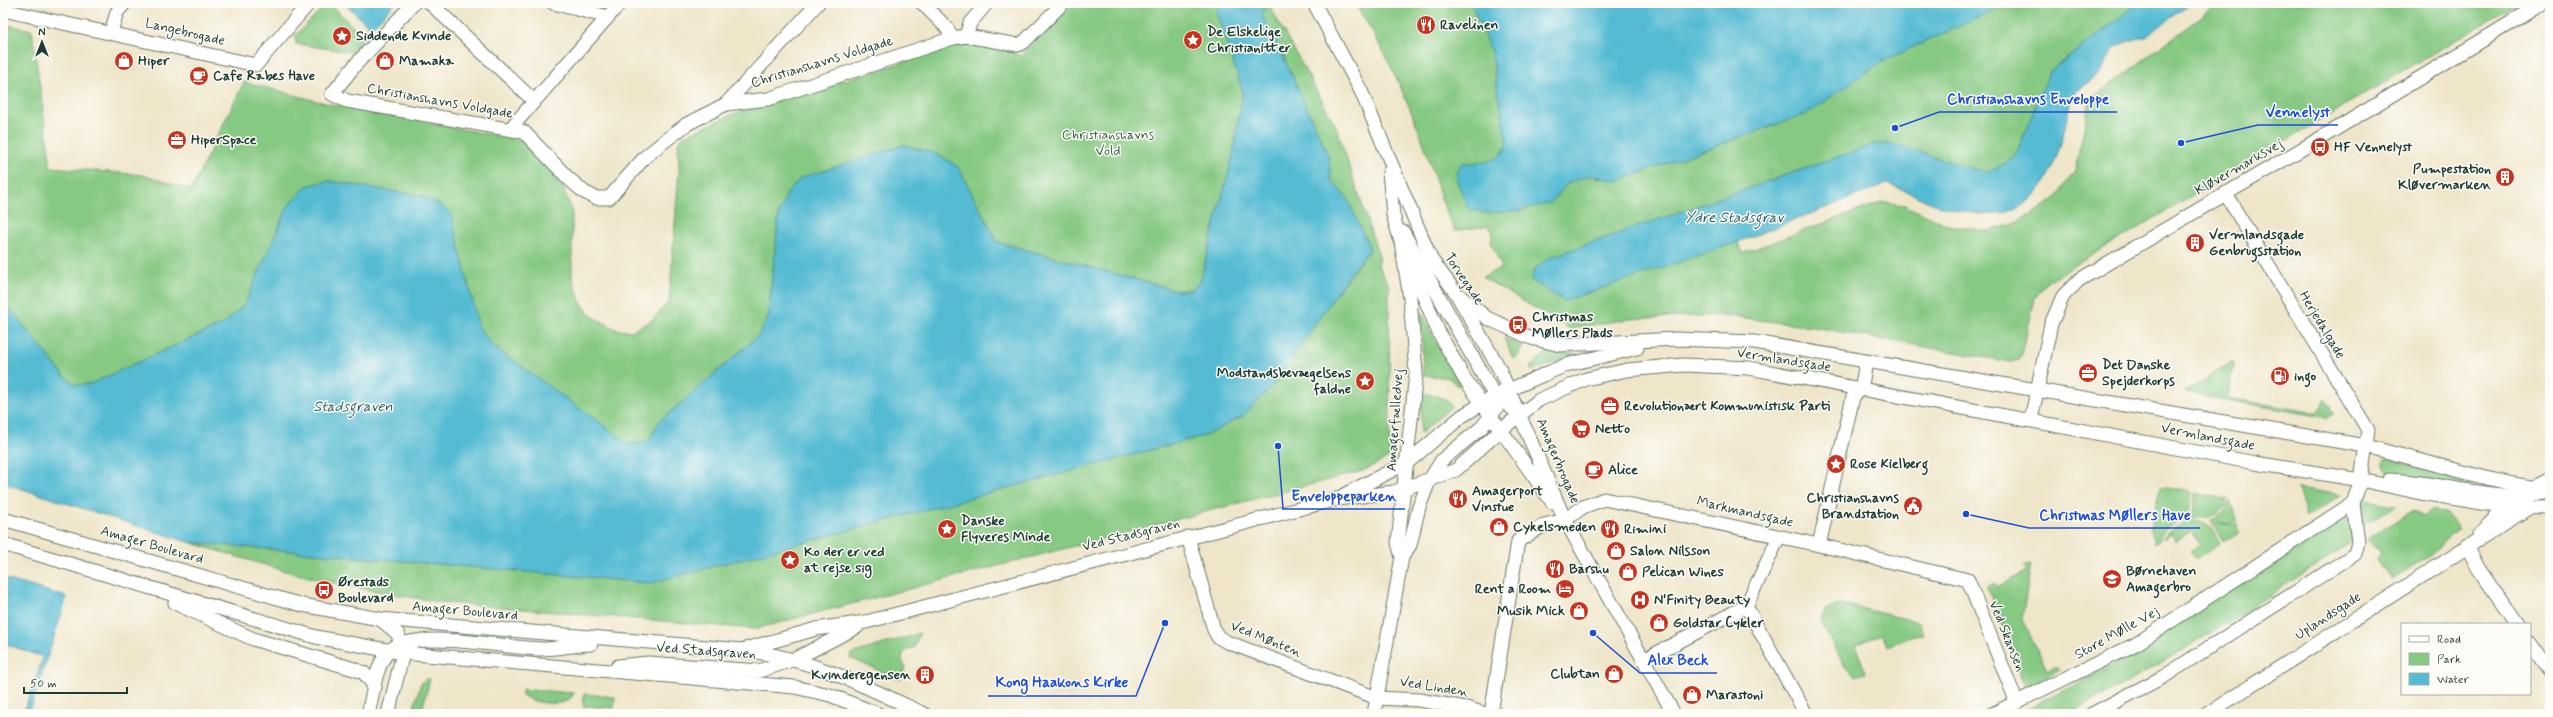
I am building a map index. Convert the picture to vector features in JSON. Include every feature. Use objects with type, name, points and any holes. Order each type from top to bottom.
[{"type":"street","points":[[111,32],[117,12],[125,3]]},
{"type":"street","name":"Langebrogade","points":[[3,10],[111,32],[256,65],[309,3]]},
{"type":"street","name":"Christianshavns Voldgade","points":[[414,3],[357,63],[332,94],[347,101],[511,128],[524,132],[568,178],[584,192],[596,198],[609,198],[645,158],[666,140],[688,124],[726,104],[768,99],[959,37],[1018,45],[1024,42],[1063,3]]},
{"type":"street","points":[[430,3],[534,101]]},
{"type":"street","points":[[553,3],[608,17]]},
{"type":"street","points":[[511,128],[620,3]]},
{"type":"street","points":[[726,104],[818,3]]},
{"type":"street","points":[[922,3],[946,27],[959,37],[987,3]]},
{"type":"street","name":"Torvegade","points":[[1314,3],[1361,91],[1431,259],[1456,293],[1508,396]]},
{"type":"street","name":"Kløvermarksvej","points":[[2031,420],[2051,324],[2063,296],[2078,280],[2336,129],[2543,3]]},
{"type":"street","name":"Torvegade","points":[[1388,158],[1393,215]]},
{"type":"street","name":"Herjedalgade","points":[[2225,193],[2368,430],[2361,480]]},
{"type":"street","points":[[1393,215],[1520,414]]},
{"type":"street","name":"Amagerfælledvej","points":[[1393,215],[1401,242],[1410,298],[1416,373],[1406,489],[1398,543],[1402,557]]},
{"type":"street","points":[[1401,242],[1438,331],[1464,378],[1502,429]]},
{"type":"street","name":"Vermlandsgade","points":[[1456,293],[1487,318],[1546,343],[1580,346],[1676,339],[1754,342],[2366,446],[2550,492]]},
{"type":"street","name":"Vermlandsgade","points":[[1508,396],[1566,365],[1676,339]]},
{"type":"street","points":[[1819,545],[1853,397],[1861,390],[1866,362]]},
{"type":"street","name":"Vermlandsgade","points":[[1502,429],[1539,400],[1586,379],[1627,370],[1684,366],[1749,368],[1861,390],[2361,480],[2421,493],[2506,507],[2533,506],[2550,508]]},
{"type":"street","points":[[1337,499],[1408,462],[1462,416],[1483,403],[1508,396]]},
{"type":"street","points":[[1429,481],[1442,460],[1482,427],[1508,396]]},
{"type":"street","points":[[1406,489],[1456,470],[1502,429],[1508,396]]},
{"type":"street","name":"Amagerbrogade","points":[[1520,414],[1565,520],[1674,714]]},
{"type":"street","name":"Amagerbrogade","points":[[1502,429],[1515,452],[1565,520]]},
{"type":"street","name":"Uplandsgade","points":[[2467,546],[2506,507],[2532,487],[2550,478]]},
{"type":"street","points":[[2092,714],[2163,677],[2355,554],[2358,542],[2352,503],[2361,480],[2412,480],[2486,493],[2520,496],[2550,492]]},
{"type":"street","name":"Amagerfælledvej","points":[[1374,714],[1402,557],[1410,544],[1419,507],[1429,481]]},
{"type":"street","name":"Ved Stadsgraven","points":[[742,650],[816,629],[866,622],[1337,499],[1406,489]]},
{"type":"street","name":"Uplandsgade","points":[[2206,714],[2467,546],[2533,506],[2550,492]]},
{"type":"street","name":"Markmandsgade","points":[[1565,520],[1583,507],[1604,499],[1819,545],[1968,580]]},
{"type":"street","name":"Store Mølle Vej","points":[[1992,714],[2136,644],[2352,503]]},
{"type":"street","name":"Amager Boulevard","points":[[3,519],[302,605],[380,619],[742,650],[795,659],[826,669],[924,714]]},
{"type":"street","points":[[1491,714],[1518,541],[1544,525],[1565,520]]},
{"type":"street","name":"Ved Mønten","points":[[1188,537],[1214,630],[1218,637],[1227,642],[1377,698]]},
{"type":"street","points":[[1644,660],[1746,606],[1779,537]]},
{"type":"street","points":[[3,544],[316,637],[389,651],[428,640],[540,649],[626,641]]},
{"type":"street","points":[[2467,546],[2478,568],[2516,623]]},
{"type":"street","name":"Ved Skansen","points":[[1968,580],[2017,703]]},
{"type":"street","points":[[137,585],[253,639],[364,673],[375,687]]},
{"type":"street","points":[[1746,606],[1806,714]]},
{"type":"street","points":[[380,619],[398,634],[403,648],[388,714]]},
{"type":"street","name":"Ved Stadsgraven","points":[[582,669],[648,663],[759,671],[795,659],[866,622]]},
{"type":"street","points":[[2531,644],[2550,672]]},
{"type":"street","points":[[403,648],[582,669],[794,687],[830,695],[878,714]]},
{"type":"street","points":[[368,714],[381,666],[389,651]]},
{"type":"street","name":"Ved Linden","points":[[1377,698],[1394,697],[1427,701],[1466,708],[1485,714]]},
{"type":"green space","points":[[327,3],[330,3],[351,25],[366,36],[352,52],[296,44],[295,36]]},
{"type":"green space","name":"Christianshavns Vold","points":[[1074,3],[1221,3],[1216,11],[1243,92],[1233,155],[1200,282],[1192,289],[1179,291],[997,242],[958,167],[937,154],[904,145],[779,212],[768,318],[759,335],[659,422],[649,440],[631,445],[491,345],[479,328],[450,213],[422,196],[329,181],[307,186],[288,206],[245,304],[225,323],[90,384],[76,385],[65,377],[3,300],[3,24],[32,30],[51,167],[143,175],[191,190],[244,82],[325,103],[525,141],[559,178],[572,210],[572,276],[580,301],[590,315],[618,330],[632,331],[652,320],[669,302],[679,169],[678,143],[682,137],[733,114],[963,44],[1012,51],[1020,56]]},
{"type":"green space","points":[[1255,3],[1268,3],[1336,126],[1380,259],[1377,264],[1389,285],[1390,457],[1363,471],[755,629],[439,602],[353,587],[292,573],[188,542],[651,583],[1207,435],[1243,416],[1370,249],[1347,198],[1331,180],[1328,155],[1281,51],[1262,15],[1265,11],[1262,5],[1258,6]]},
{"type":"green space","points":[[1354,3],[1471,3],[1491,52],[1507,143],[1504,150],[1495,159],[1483,162],[1462,163],[1550,203],[1566,187],[1579,178],[1595,177],[1617,181],[1808,113],[1881,62],[2009,3],[2139,3],[2049,72],[2018,150],[2009,162],[1989,171],[1977,170],[1893,144],[1875,144],[1548,258],[1564,301],[1738,242],[1743,253],[1882,202],[1904,205],[1947,225],[1988,231],[2017,223],[2056,198],[2075,171],[2090,100],[2219,3],[2518,3],[2047,282],[2035,298],[2022,354],[2018,360],[2010,362],[1813,327],[1721,315],[1628,319],[1570,329],[1482,277],[1502,267],[1491,243],[1493,232],[1488,226],[1455,231],[1441,198],[1427,153],[1409,106],[1384,53],[1365,19]]},
{"type":"green space","points":[[1419,313],[1422,313],[1446,363],[1462,384],[1457,386],[1449,378],[1423,375],[1422,338]]},
{"type":"green space","points":[[1504,338],[1523,346],[1518,356],[1513,359]]},
{"type":"green space","points":[[1547,352],[1577,354],[1532,371],[1530,367]]},
{"type":"green space","points":[[2232,362],[2235,368],[2232,370],[2228,398],[2317,413],[2326,399],[2334,413],[2328,418],[2185,393]]},
{"type":"green space","points":[[1422,393],[1435,395],[1442,398],[1452,406],[1420,434]]},
{"type":"green space","points":[[2391,459],[2474,482],[2474,485],[2472,487],[2389,472],[2383,464],[2385,460]]},
{"type":"green space","points":[[2160,487],[2192,492],[2188,513],[2166,529],[2158,541],[2154,544],[2150,530]]},
{"type":"green space","points":[[2299,488],[2341,495],[2305,518]]},
{"type":"green space","points":[[2195,493],[2227,499],[2222,510],[2213,516],[2190,518],[2194,508]]},
{"type":"green space","points":[[2230,500],[2237,522],[2225,524],[2210,521],[2223,513]]},
{"type":"green space","points":[[2364,500],[2396,506],[2361,526],[2360,511]]},
{"type":"green space","points":[[2414,510],[2424,515],[2431,510],[2446,513],[2459,529],[2427,557],[2391,580],[2377,560],[2381,554],[2367,538]]},
{"type":"green space","points":[[2349,513],[2353,541],[2204,638],[2111,691],[2067,714],[2017,714],[2100,672]]},
{"type":"green space","points":[[2187,521],[2200,522],[2208,526],[2220,544],[2196,560],[2190,551],[2200,544],[2192,531],[2176,541],[2171,534],[2163,539],[2168,532]]},
{"type":"green space","points":[[2212,524],[2237,525],[2239,532],[2223,542]]},
{"type":"green space","points":[[2031,564],[2022,619],[2047,670],[2056,666],[2060,669],[2026,688],[1987,587],[1995,583],[1997,587],[2027,571],[2024,566]]},
{"type":"green space","points":[[1842,604],[1919,622],[1924,634],[1915,635],[1887,646],[1882,634],[1855,645],[1866,673],[1855,676],[1845,667],[1820,621],[1828,609]]},
{"type":"green space","points":[[920,633],[914,648],[904,652],[902,657],[903,663],[906,667],[900,680],[850,658],[851,654]]},
{"type":"green space","points":[[426,679],[430,679],[421,714],[412,714],[421,683]]},
{"type":"green space","points":[[522,689],[574,693],[571,698],[565,701],[558,703],[542,703],[522,695]]},
{"type":"green space","points":[[584,694],[615,697],[614,708],[583,706]]},
{"type":"water","points":[[344,3],[395,3],[371,28]]},
{"type":"water","name":"Stadsgraven","points":[[1221,3],[1262,5],[1265,11],[1262,15],[1281,51],[1328,155],[1331,180],[1347,198],[1370,249],[1347,277],[1276,382],[1243,416],[1207,435],[651,583],[188,542],[3,483],[3,300],[65,377],[76,385],[90,384],[225,323],[245,304],[288,206],[307,186],[329,181],[422,196],[440,205],[451,213],[479,328],[491,345],[631,445],[649,440],[659,422],[759,335],[768,318],[779,213],[788,192],[801,178],[904,145],[937,154],[958,167],[997,242],[1179,291],[1192,289],[1200,282],[1233,155],[1243,92],[1216,11]]},
{"type":"water","points":[[1471,3],[2009,3],[1881,62],[1808,113],[1617,181],[1591,175],[1568,183],[1550,203],[1517,211],[1483,213],[1468,208],[1457,181],[1456,171],[1462,163],[1483,162],[1495,159],[1504,150],[1507,143],[1491,52]]},
{"type":"water","name":"Ydre Stadsgrav","points":[[2139,3],[2191,3],[2146,36],[2129,41],[2114,48],[2100,73],[2071,96],[2064,130],[2053,166],[2034,196],[2020,207],[2004,213],[1996,214],[1972,213],[1934,204],[1887,184],[1738,242],[1564,301],[1531,280],[1535,269],[1548,258],[1875,144],[1893,144],[1977,170],[1989,171],[2009,162],[2018,150],[2049,72]]},
{"type":"water","points":[[3,578],[67,597],[29,714],[23,714],[43,657],[3,643]]},
{"type":"place","name":"Ravelinen","points":[[1426,25]]},
{"type":"place","name":"Siddende Kvinde","points":[[342,36]]},
{"type":"place","name":"De Elskelige Christianitter","points":[[1193,40]]},
{"type":"place","name":"Hiper","points":[[124,61]]},
{"type":"place","name":"Mamaka","points":[[385,61]]},
{"type":"place","name":"Cafe Rabes Have","points":[[199,76]]},
{"type":"place","name":"Christianshavns Enveloppe","points":[[1895,128]]},
{"type":"place","name":"HiperSpace","points":[[177,140]]},
{"type":"place","name":"Vennelyst","points":[[2181,143]]},
{"type":"place","name":"HF Vennelyst","points":[[2320,147]]},
{"type":"place","name":"Pumpestation Kløvermarken","points":[[2505,177]]},
{"type":"place","name":"Vermlandsgade Genbrugsstation","points":[[2195,243]]},
{"type":"place","name":"Christmas Møllers Plads","points":[[1518,325]]},
{"type":"place","name":"Det Danske Spejderkorps","points":[[2088,373]]},
{"type":"place","name":"ingo","points":[[2280,376]]},
{"type":"place","name":"Modstandsbevægelsens faldne","points":[[1365,381]]},
{"type":"place","name":"Revolutionært Kommunistisk Parti","points":[[1610,406]]},
{"type":"place","name":"Netto","points":[[1581,429]]},
{"type":"place","name":"Enveloppeparken","points":[[1278,446]]},
{"type":"place","name":"Rose Kielberg","points":[[1836,464]]},
{"type":"place","name":"Alice","points":[[1594,470]]},
{"type":"place","name":"Amagerport Vinstue","points":[[1458,499]]},
{"type":"place","name":"Christianshavns Brandstation","points":[[1913,506]]},
{"type":"place","name":"Christmas Møllers Have","points":[[1966,514]]},
{"type":"place","name":"Cykelsmeden","points":[[1499,527]]},
{"type":"place","name":"Danske Flyveres Minde","points":[[947,529]]},
{"type":"place","name":"Rimini","points":[[1610,529]]},
{"type":"place","name":"Salon Nilsson","points":[[1616,551]]},
{"type":"place","name":"Ko der er ved at rejse sig","points":[[790,560]]},
{"type":"place","name":"Barshu","points":[[1555,569]]},
{"type":"place","name":"Pelican Wines","points":[[1628,572]]},
{"type":"place","name":"Børnehaven Amagerbro","points":[[2112,579]]},
{"type":"place","name":"Rent a Room","points":[[1565,589]]},
{"type":"place","name":"Ørestads Boulevard","points":[[324,590]]},
{"type":"place","name":"N'Finity Beauty","points":[[1640,600]]},
{"type":"place","name":"Musik Mick","points":[[1579,611]]},
{"type":"place","name":"Kong Haakons Kirke","points":[[1165,623]]},
{"type":"place","name":"Goldstar Cykler","points":[[1659,623]]},
{"type":"place","name":"Alex Beck","points":[[1593,633]]},
{"type":"place","name":"Clubtan","points":[[1614,674]]},
{"type":"place","name":"Kvinderegensen","points":[[925,675]]},
{"type":"place","name":"Marastoni","points":[[1692,695]]}]
